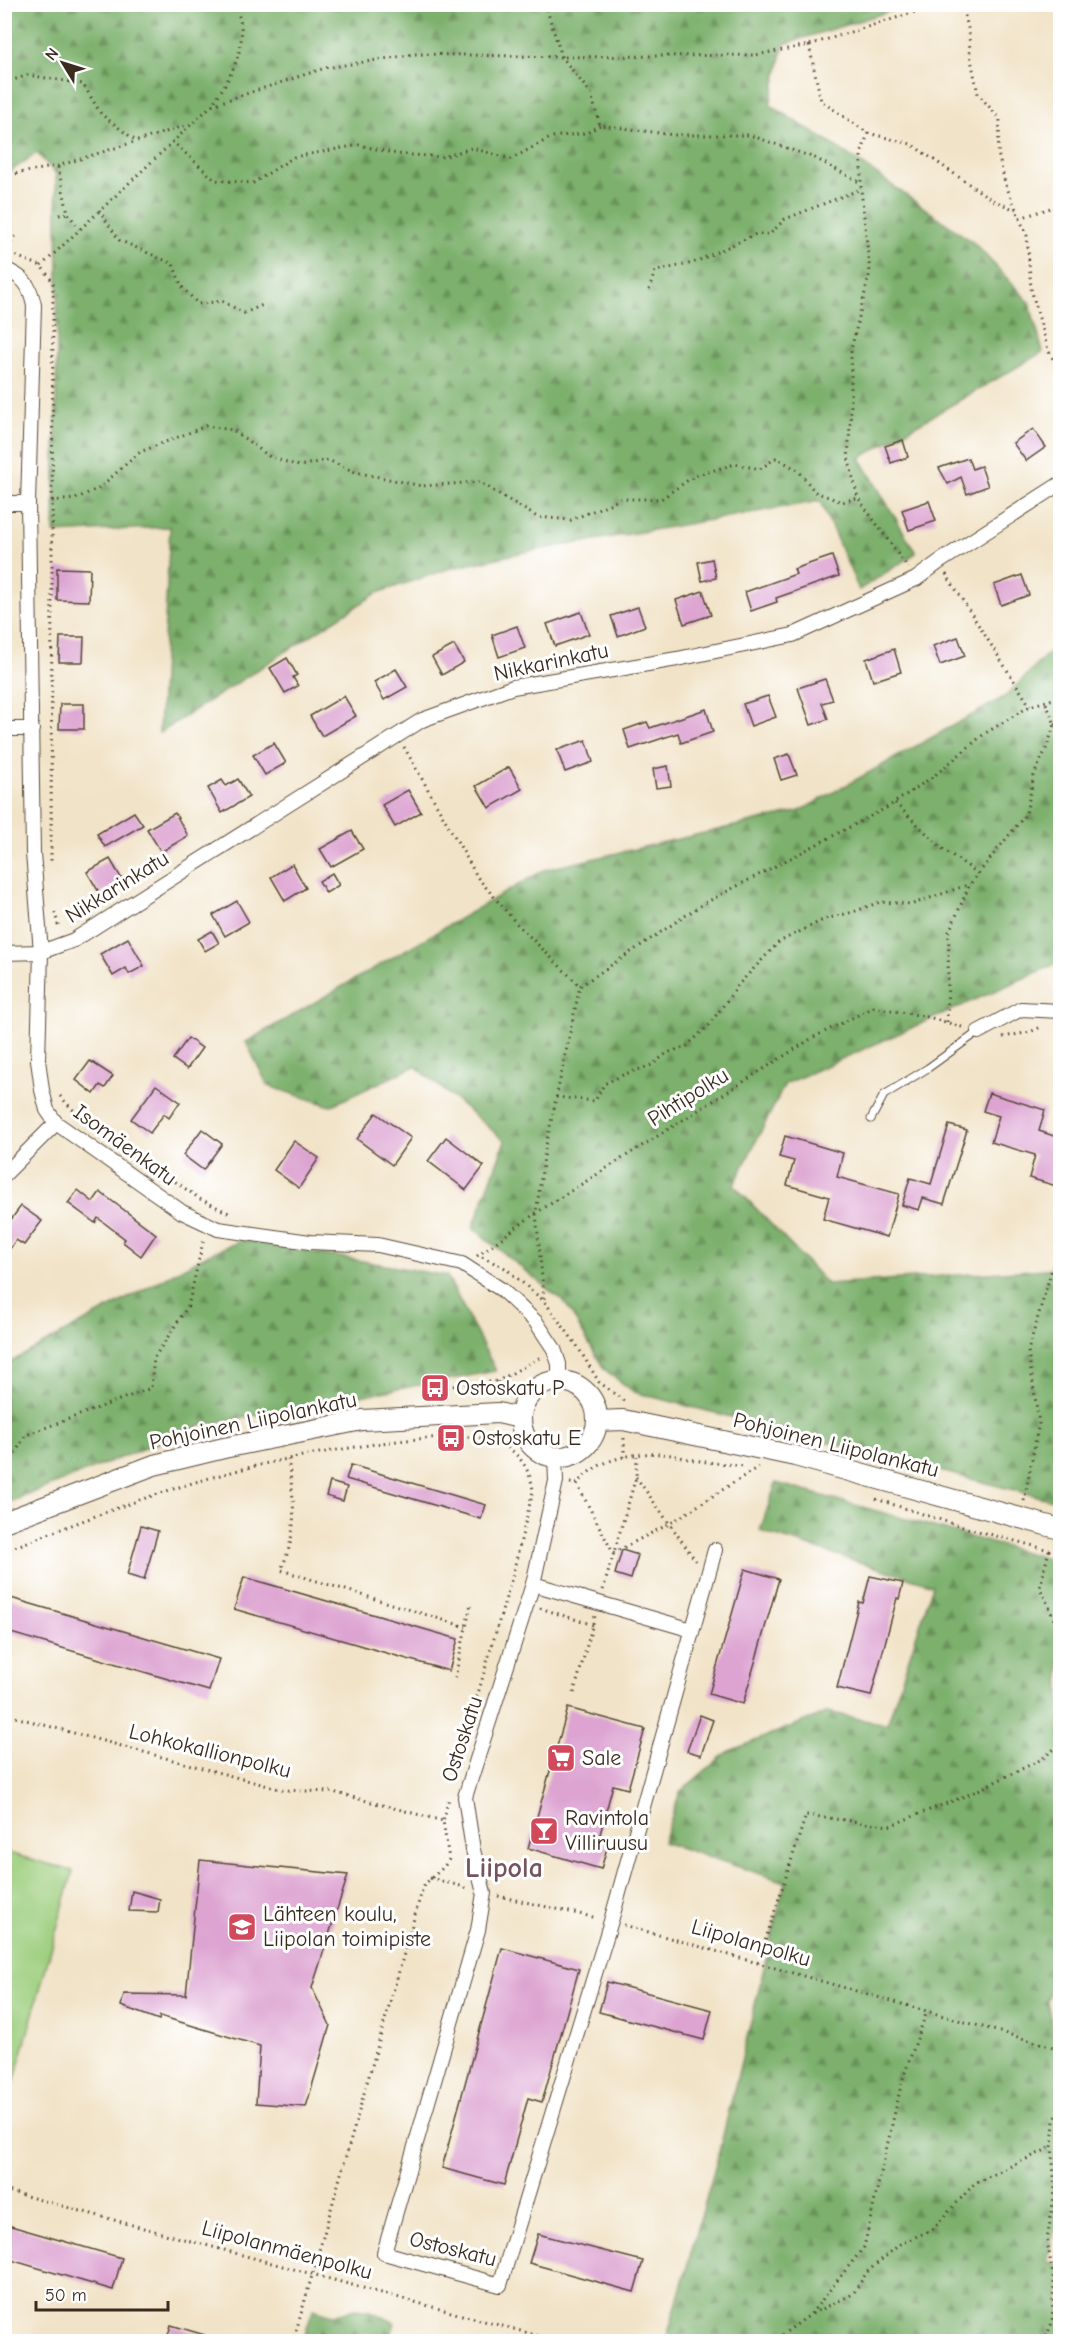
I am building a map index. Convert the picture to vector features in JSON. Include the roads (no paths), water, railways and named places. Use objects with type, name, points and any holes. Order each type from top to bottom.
[{"type":"street","name":"Isomäenkatu","points":[[4,269],[26,282],[32,290],[34,305],[28,503],[33,854],[41,952],[38,1060],[47,1110],[57,1123],[182,1212],[218,1229],[310,1242],[378,1245],[462,1264],[502,1290],[536,1322],[554,1349],[559,1364],[559,1381]]},
{"type":"street","name":"Nikkarinkatu","points":[[4,953],[41,952],[74,940],[423,720],[513,687],[677,659],[793,635],[916,579],[1060,484]]},
{"type":"street","points":[[4,503],[28,503]]},
{"type":"street","points":[[4,729],[32,729]]},
{"type":"street","points":[[978,1032],[1021,1009],[1060,1011]]},
{"type":"street","points":[[4,1175],[57,1123]]},
{"type":"street","points":[[559,1381],[576,1385],[584,1391],[592,1401],[597,1421],[593,1437],[585,1447],[568,1456],[555,1458],[542,1454],[531,1446],[522,1431],[520,1418],[526,1400],[542,1384],[559,1381]]},
{"type":"street","name":"Pohjoinen Liipolankatu","points":[[4,1522],[154,1465],[224,1448],[362,1420],[498,1413],[520,1418]]},
{"type":"street","name":"Pohjoinen Liipolankatu","points":[[597,1421],[623,1420],[795,1456],[1060,1529]]},
{"type":"street","name":"Ostoskatu","points":[[555,1458],[556,1481],[533,1584],[465,1797],[473,1850],[484,1893],[478,1930],[384,2253],[500,2285],[611,1921],[715,1550]]},
{"type":"street","points":[[533,1584],[692,1630]]},
{"type":"lane","points":[[871,1119],[884,1095],[928,1068],[978,1032]]},
{"type":"place","name":"Ostoskatu P","points":[[435,1388]]},
{"type":"place","name":"Ostoskatu E","points":[[451,1438]]},
{"type":"place","name":"Sale","points":[[561,1758]]},
{"type":"place","name":"Ravintola Villiruusu","points":[[544,1831]]},
{"type":"place","name":"Lähteen koulu, Liipolan toimipiste","points":[[242,1927]]},
{"type":"district","name":"Liipola","points":[[504,1868]]}]
